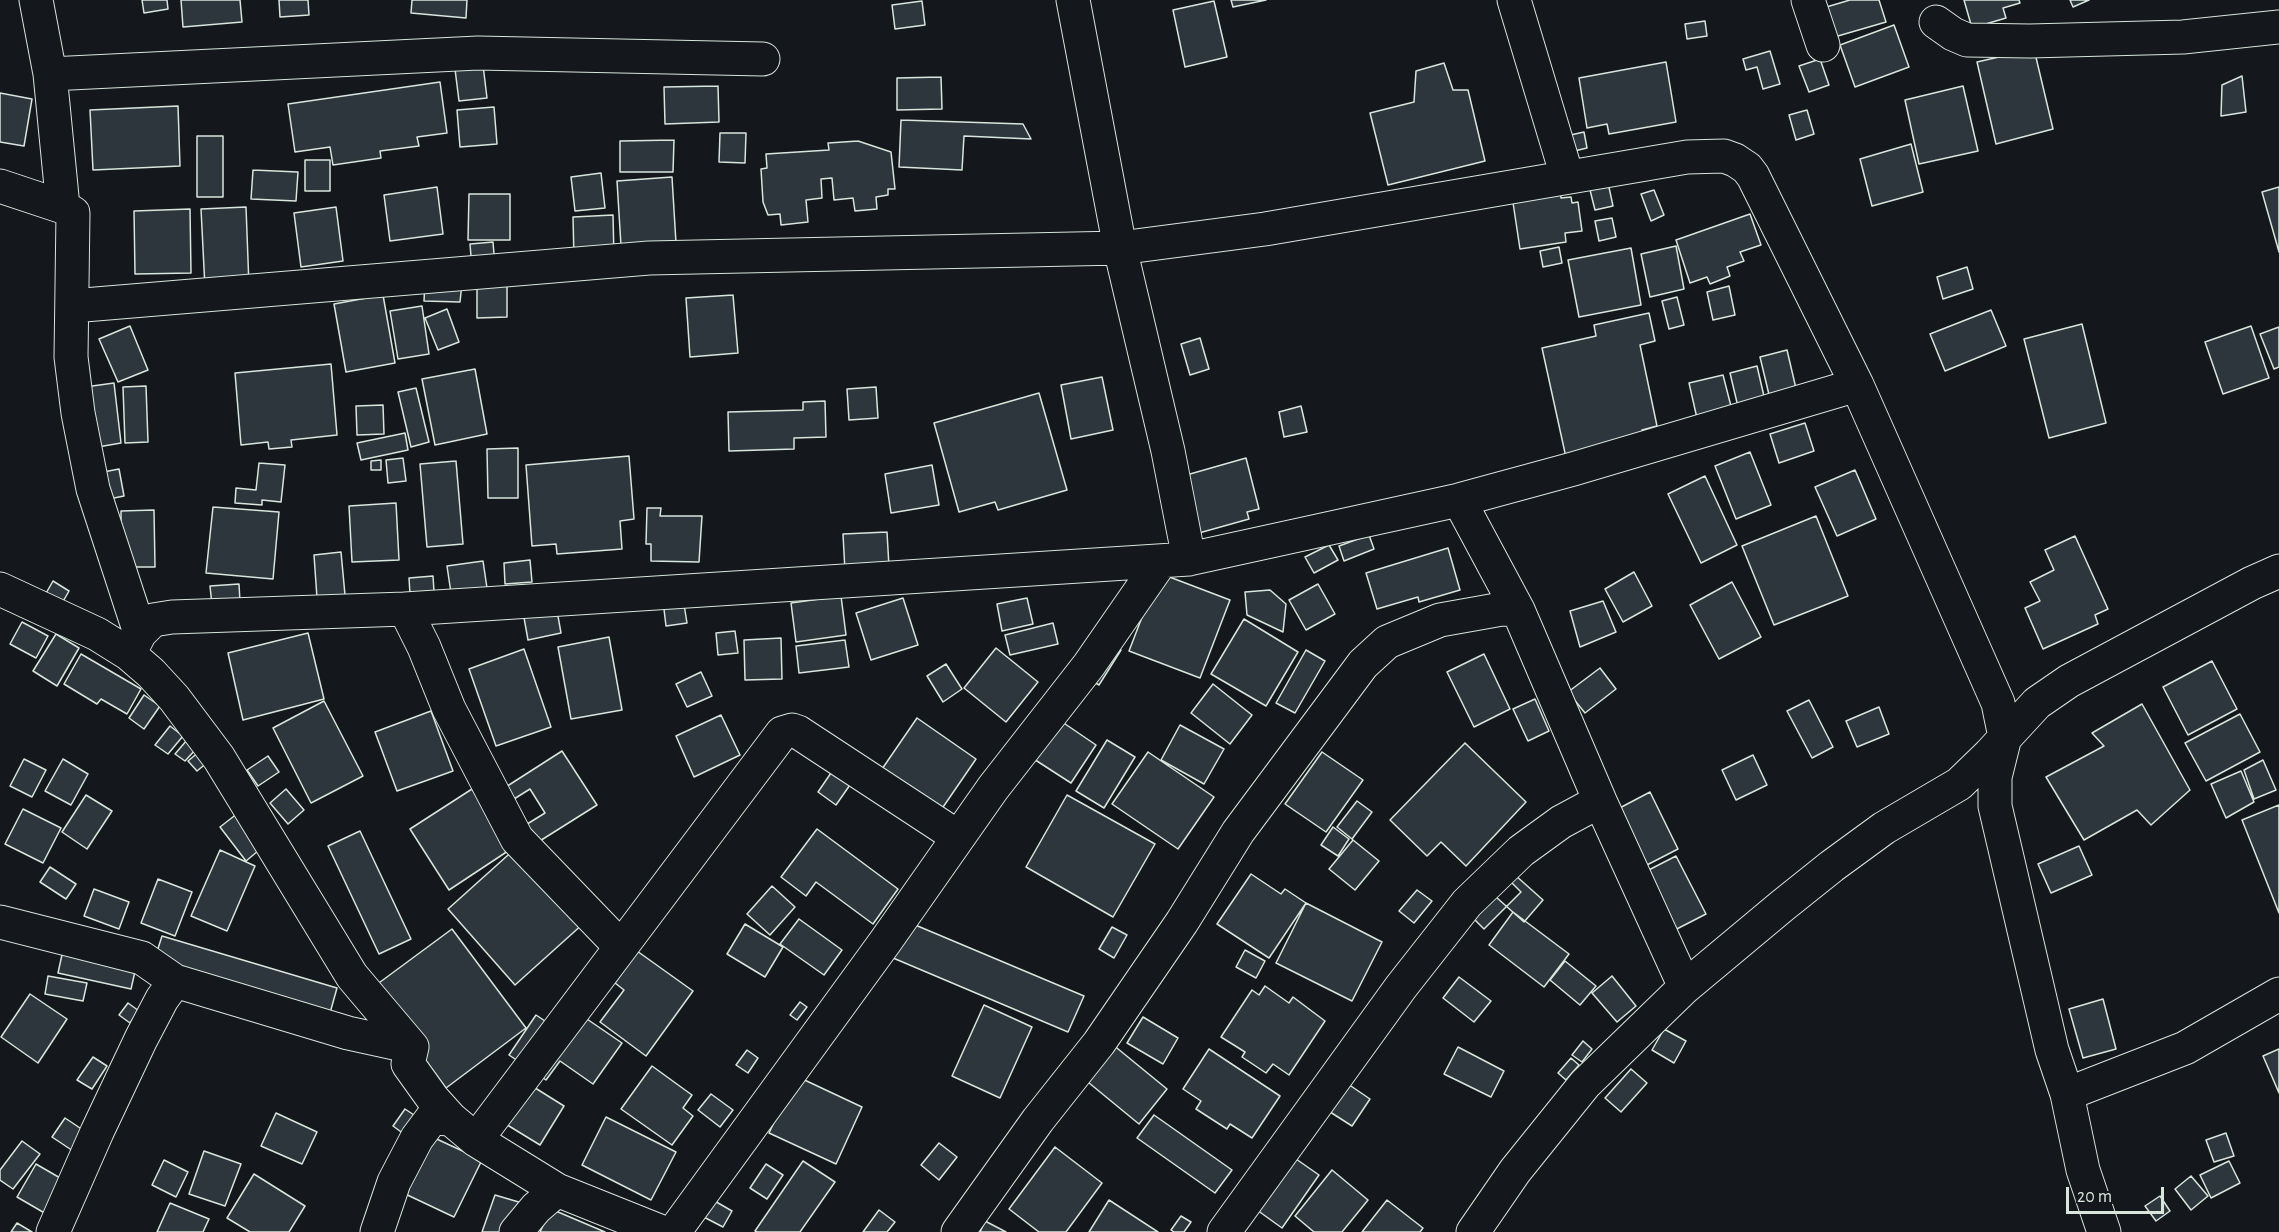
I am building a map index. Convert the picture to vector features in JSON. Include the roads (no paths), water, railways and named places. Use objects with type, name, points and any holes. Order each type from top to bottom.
[{"type":"street","points":[[36,0],[50,74],[63,207]]},
{"type":"street","points":[[674,1232],[885,942],[993,788],[1175,560],[1168,451],[1120,248],[1073,0]]},
{"type":"street","points":[[1514,0],[1567,176]]},
{"type":"street","points":[[1808,0],[1823,45]]},
{"type":"street","points":[[1936,22],[1953,34],[1967,40],[2030,41],[2183,37],[2279,27]]},
{"type":"street","points":[[50,74],[478,53],[763,59]]},
{"type":"street","points":[[72,306],[649,258],[1120,248],[1265,229],[1687,157],[1724,156],[1735,160],[1747,168],[1753,176],[1857,384],[1998,703],[2005,737],[1995,777],[1995,806],[2031,968],[2052,1050],[2067,1094],[2083,1170],[2104,1232]]},
{"type":"street","points":[[0,186],[63,207],[73,213],[71,357],[78,413],[91,478],[114,559],[134,644],[151,674],[174,698],[219,758],[352,976],[412,1047]]},
{"type":"street","points":[[134,644],[153,620],[172,617],[405,609],[1175,560],[1459,500],[1857,384]]},
{"type":"street","points":[[1459,500],[1518,610],[1600,801],[1685,987]]},
{"type":"street","points":[[1473,1232],[1515,1171],[1585,1084],[1685,987],[1832,866],[1884,828],[1959,784],[2037,703],[2069,681],[2252,583],[2279,571]]},
{"type":"street","points":[[0,589],[87,630],[134,644]]},
{"type":"street","points":[[405,609],[424,647],[453,718],[517,839],[620,946]]},
{"type":"street","points":[[957,1232],[1038,1120],[1106,1034],[1182,922],[1238,832],[1363,664],[1387,642],[1440,620],[1502,609],[1518,610]]},
{"type":"street","points":[[476,1140],[782,733],[792,730],[798,732],[958,837]]},
{"type":"street","points":[[1224,1232],[1401,987],[1467,903],[1521,851],[1561,822],[1600,801]]},
{"type":"street","points":[[0,922],[142,958],[175,981],[348,1033],[412,1047]]},
{"type":"street","points":[[53,1232],[141,1039],[162,999],[175,981]]},
{"type":"street","points":[[2067,1094],[2185,1048],[2279,994]]},
{"type":"street","points":[[412,1047],[408,1064],[433,1099],[451,1119],[476,1140],[557,1190],[662,1232]]},
{"type":"street","points":[[377,1232],[394,1182],[417,1138],[432,1118],[451,1119]]},
{"type":"street","points":[[516,1232],[536,1208],[557,1190]]}]
